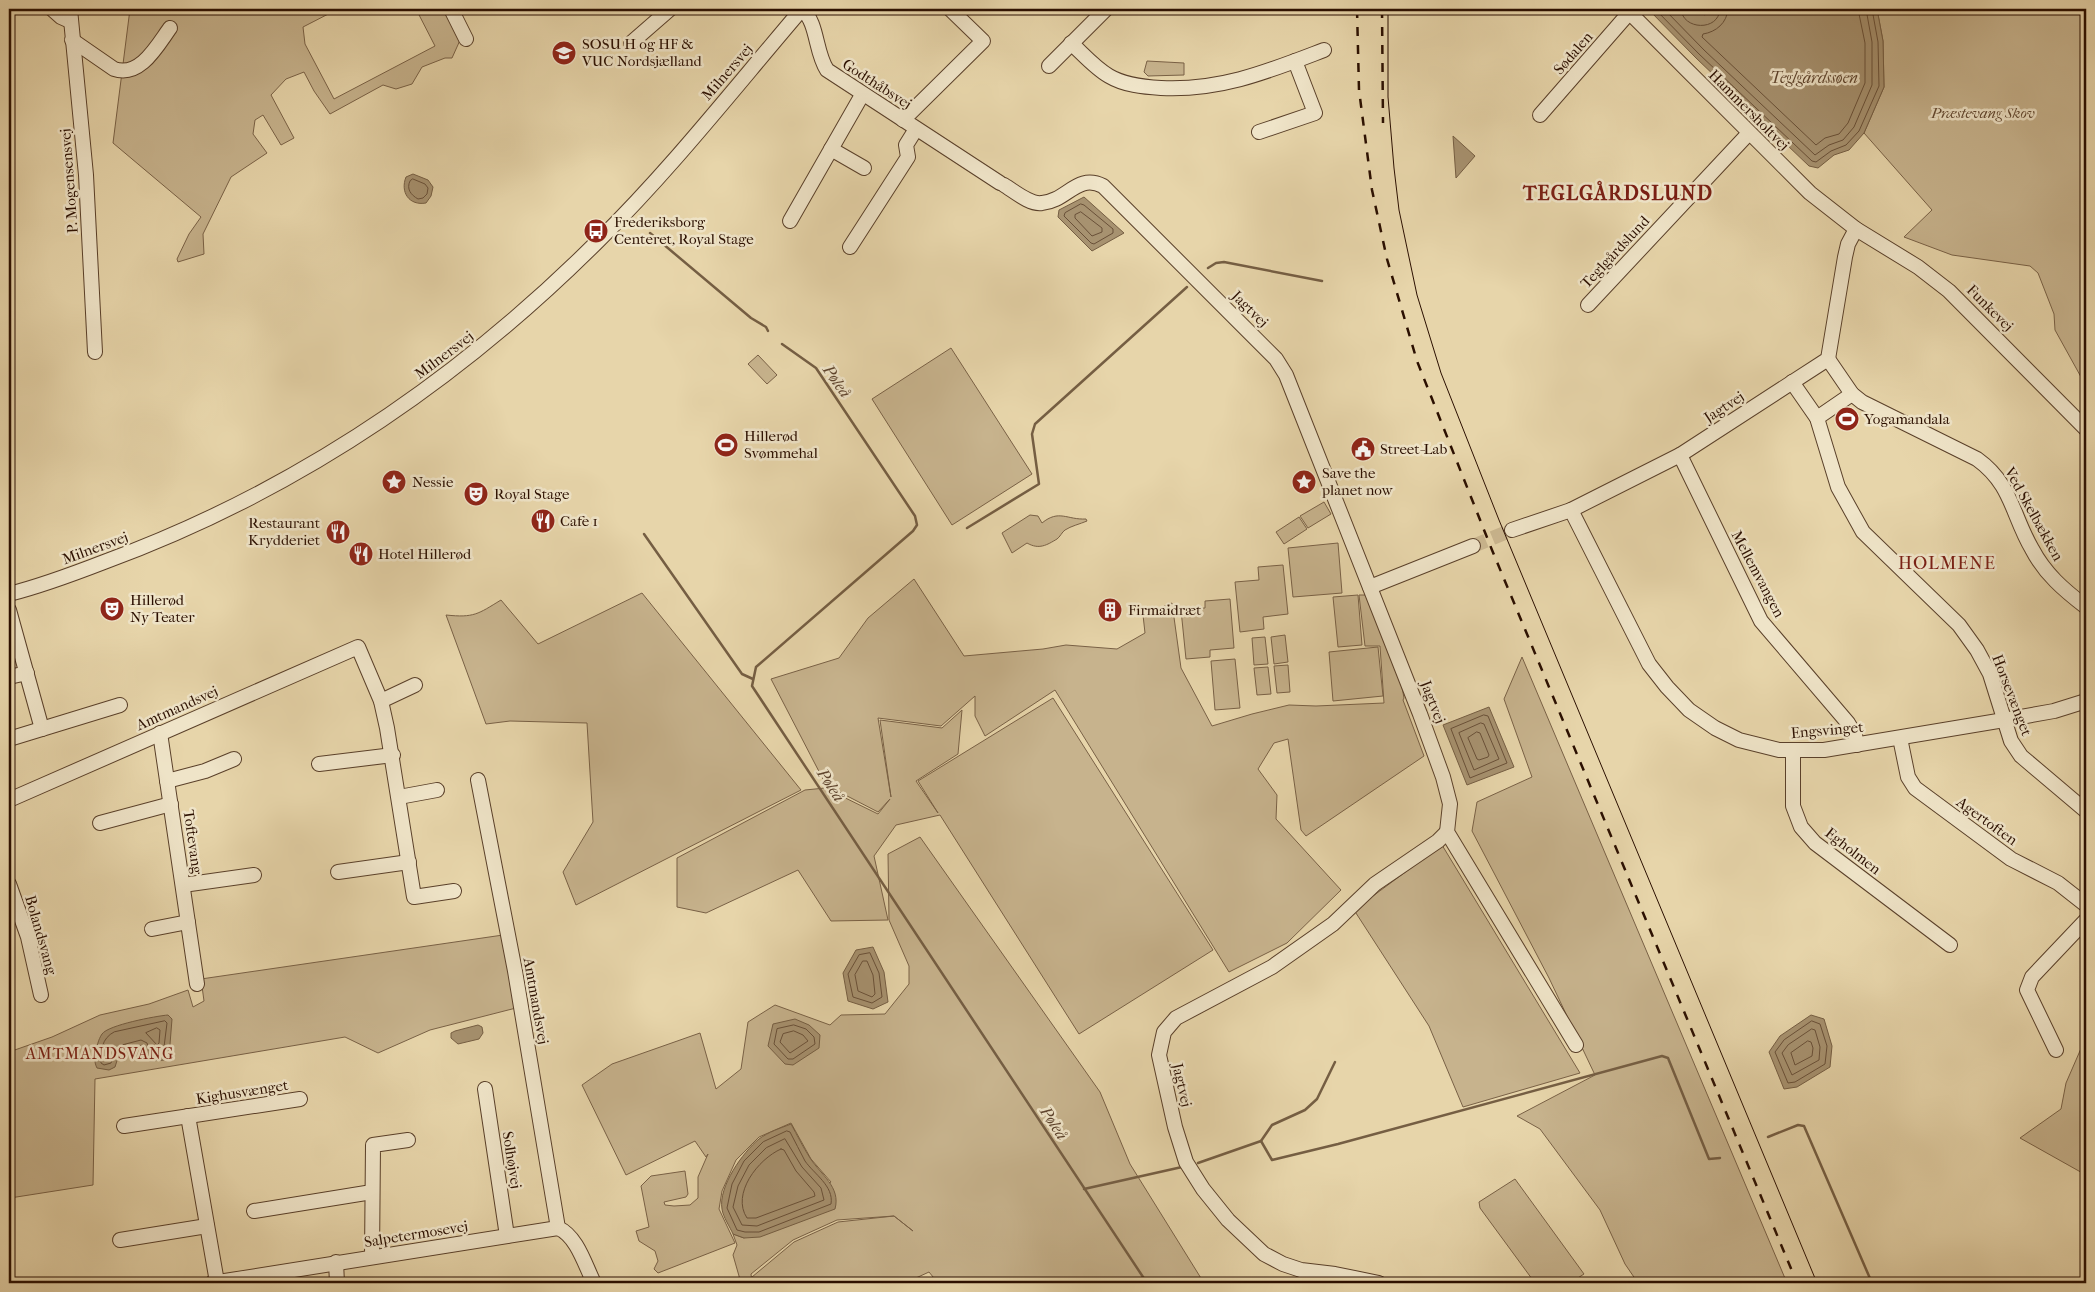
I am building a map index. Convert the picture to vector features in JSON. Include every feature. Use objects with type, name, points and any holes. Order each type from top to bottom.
[{"type":"street","points":[[52,9],[60,17],[70,15]]},
{"type":"street","points":[[451,9],[466,39]]},
{"type":"street","points":[[631,44],[670,9]]},
{"type":"street","name":"Godthåbsvej","points":[[802,9],[810,21],[820,61],[827,70],[862,95],[1002,184]]},
{"type":"street","name":"Milnersvej","points":[[9,594],[34,588],[156,543],[252,498],[338,449],[446,376],[519,316],[615,224],[802,9]]},
{"type":"street","points":[[903,120],[983,41],[950,9]]},
{"type":"street","points":[[1049,66],[1106,9]]},
{"type":"street","name":"Sødalen","points":[[1540,115],[1627,11]]},
{"type":"street","name":"Hammersholtvej","points":[[1627,11],[1810,194],[1856,229]]},
{"type":"street","name":"P. Mogensensvej","points":[[70,15],[86,175],[95,352]]},
{"type":"street","points":[[72,40],[114,69],[120,72],[129,71],[136,68],[148,57],[170,28]]},
{"type":"street","points":[[1071,43],[1108,76],[1123,82],[1146,87],[1202,88],[1256,76],[1324,50]]},
{"type":"street","points":[[1259,132],[1315,113],[1295,61]]},
{"type":"street","points":[[790,221],[862,95]]},
{"type":"street","name":"Godthåbsvej","points":[[850,247],[908,156],[906,145],[916,129]]},
{"type":"street","name":"Teglgårdslund","points":[[1588,305],[1749,133]]},
{"type":"street","points":[[831,149],[864,168]]},
{"type":"street","name":"Jagtvej","points":[[1002,184],[1034,202],[1042,204],[1052,201],[1085,182],[1094,181],[1103,186],[1276,359],[1286,375],[1443,776],[1450,804],[1447,832],[1438,841],[1375,884],[1333,924],[1272,967],[1176,1018],[1164,1032],[1159,1055],[1175,1126],[1186,1162],[1228,1220],[1264,1254],[1283,1264],[1302,1270],[1335,1274],[1379,1283]]},
{"type":"street","points":[[1828,359],[1845,257],[1848,244],[1856,229]]},
{"type":"street","name":"Funkevej","points":[[1856,229],[1918,268],[1949,291],[2086,429]]},
{"type":"street","name":"Jagtvej","points":[[1512,530],[1571,510],[1680,455],[1828,359]]},
{"type":"street","name":"Ved Skelbækken","points":[[1828,359],[1852,394],[1862,402],[1977,459],[1991,469],[2003,484],[2031,548],[2044,569],[2062,589],[2086,607]]},
{"type":"street","name":"Horsevænget","points":[[1792,382],[1817,418],[1838,487],[1863,532],[1963,631],[1977,650],[1990,674],[2011,742],[2021,756],[2086,811]]},
{"type":"street","points":[[1817,418],[1852,394]]},
{"type":"street","name":"Mellemvangen","points":[[1680,455],[1761,621],[1848,723],[1855,734],[1857,745]]},
{"type":"street","name":"Engsvinget","points":[[1571,510],[1649,664],[1667,687],[1689,710],[1714,728],[1739,740],[1765,747],[1793,751],[1824,750],[2054,711],[2086,701]]},
{"type":"street","points":[[1370,587],[1473,546]]},
{"type":"street","points":[[9,610],[42,729]]},
{"type":"street","name":"Amtmandsvej","points":[[9,800],[358,647],[380,701]]},
{"type":"street","points":[[9,677],[26,673]]},
{"type":"street","points":[[414,685],[380,701],[393,755],[414,897],[454,891]]},
{"type":"street","points":[[9,739],[120,705]]},
{"type":"street","name":"Toftevang","points":[[160,733],[197,984]]},
{"type":"street","name":"Agertoften","points":[[1900,738],[1908,777],[1915,788],[2011,859],[2058,883],[2086,905]]},
{"type":"street","name":"Egholmen","points":[[1793,751],[1793,806],[1800,827],[1814,842],[1950,945]]},
{"type":"street","points":[[319,764],[393,755]]},
{"type":"street","points":[[167,781],[205,771],[234,759]]},
{"type":"street","name":"Amtmandsvej","points":[[478,780],[515,971],[558,1228]]},
{"type":"street","points":[[399,797],[437,790]]},
{"type":"street","name":"Toftevang","points":[[100,823],[171,804]]},
{"type":"street","points":[[1447,832],[1576,1045]]},
{"type":"street","points":[[338,872],[409,862]]},
{"type":"street","name":"Toftevang","points":[[183,885],[254,875]]},
{"type":"street","name":"Bolandsvang","points":[[9,884],[28,936],[41,995]]},
{"type":"street","points":[[2056,1050],[2028,990],[2028,985],[2032,977],[2086,920]]},
{"type":"street","points":[[152,929],[188,922]]},
{"type":"street","name":"Solhøjvej","points":[[485,1089],[507,1236]]},
{"type":"street","name":"Kighusvænget","points":[[124,1126],[300,1099]]},
{"type":"street","name":"Kighusvænget","points":[[188,1116],[215,1283]]},
{"type":"street","points":[[372,1257],[373,1145],[408,1140]]},
{"type":"street","points":[[254,1211],[372,1192]]},
{"type":"street","points":[[120,1240],[207,1226]]},
{"type":"street","points":[[558,1228],[566,1232],[572,1239],[594,1283]]},
{"type":"street","name":"Salpetermosevej","points":[[215,1283],[336,1262],[558,1228]]},
{"type":"street","points":[[336,1262],[337,1283]]},
{"type":"green space","points":[[130,9],[338,9],[303,27],[305,44],[334,99],[435,46],[416,9],[443,9],[461,38],[452,58],[445,58],[422,67],[412,84],[396,89],[383,85],[330,114],[304,72],[286,79],[271,95],[294,138],[281,145],[263,115],[255,120],[253,134],[267,153],[231,177],[203,234],[204,254],[178,262],[177,259],[189,234],[201,217],[113,143]]},
{"type":"green space","name":"Præstevang Skov","points":[[1877,9],[2086,9],[2086,386],[2055,330],[2054,314],[2038,273],[2030,266],[1952,255],[1904,237],[1932,210],[1864,133],[1884,87],[1883,41]]},
{"type":"green space","points":[[1147,61],[1184,63],[1184,75],[1148,76],[1144,72]]},
{"type":"green space","points":[[951,348],[1032,474],[952,525],[872,399]]},
{"type":"green space","points":[[758,355],[777,375],[767,384],[748,364]]},
{"type":"green space","points":[[1324,502],[1331,514],[1308,528],[1300,516]]},
{"type":"green space","points":[[1030,515],[1038,516],[1042,523],[1058,516],[1086,519],[1087,521],[1067,529],[1057,539],[1046,545],[1035,546],[1027,543],[1012,553],[1002,533]]},
{"type":"green space","points":[[1299,517],[1307,529],[1284,544],[1276,532]]},
{"type":"green space","points":[[1338,543],[1342,593],[1293,597],[1288,548]]},
{"type":"green space","points":[[1283,565],[1288,614],[1263,617],[1264,629],[1240,632],[1235,582],[1259,580],[1258,567]]},
{"type":"green space","points":[[914,579],[964,656],[1043,649],[1066,645],[1117,649],[1145,633],[1143,615],[1172,603],[1181,668],[1212,726],[1289,705],[1316,706],[1384,703],[1380,646],[1365,646],[1359,595],[1367,595],[1400,676],[1403,700],[1424,756],[1306,836],[1301,830],[1288,739],[1274,743],[1258,769],[1277,795],[1276,819],[1341,890],[1287,943],[1229,972],[1055,690],[985,736],[975,716],[975,696],[941,726],[878,718],[891,797],[880,720],[942,728],[962,710],[958,754],[916,781],[938,813],[918,781],[1053,698],[1213,950],[1079,1034],[940,815],[896,825],[874,856],[888,920],[831,921],[798,870],[706,913],[677,907],[677,858],[805,790],[825,788],[878,814],[890,799],[878,812],[826,785],[771,679],[839,658],[868,618]]},
{"type":"green space","points":[[642,593],[801,790],[576,905],[563,872],[593,822],[587,723],[510,721],[486,724],[446,615],[463,616],[475,614],[501,600],[538,644]]},
{"type":"green space","points":[[1358,595],[1362,645],[1338,647],[1333,597]]},
{"type":"green space","points":[[1230,599],[1234,648],[1210,650],[1210,657],[1186,659],[1181,610],[1205,608],[1205,601]]},
{"type":"green space","points":[[1285,635],[1288,662],[1274,664],[1271,637]]},
{"type":"green space","points":[[1265,637],[1268,664],[1254,665],[1252,638]]},
{"type":"green space","points":[[1378,647],[1383,696],[1333,701],[1329,652]]},
{"type":"green space","points":[[1522,657],[1787,1283],[1638,1283],[1625,1264],[1600,1210],[1540,1129],[1517,1116],[1595,1075],[1549,978],[1472,831],[1477,802],[1532,777],[1504,699]]},
{"type":"green space","points":[[1235,659],[1240,708],[1215,710],[1211,661]]},
{"type":"green space","points":[[1288,665],[1290,692],[1277,693],[1274,666]]},
{"type":"green space","points":[[1268,667],[1271,694],[1257,695],[1254,668]]},
{"type":"green space","points":[[920,837],[1100,1092],[1130,1164],[1204,1283],[938,1283],[929,1272],[905,1283],[753,1283],[752,1277],[794,1242],[838,1222],[894,1216],[837,1220],[793,1240],[751,1274],[752,1283],[741,1283],[733,1255],[737,1245],[733,1234],[744,1238],[831,1182],[811,1159],[791,1123],[759,1137],[736,1160],[722,1191],[719,1209],[735,1243],[658,1273],[654,1269],[658,1261],[655,1251],[639,1241],[636,1231],[649,1227],[641,1186],[651,1176],[685,1171],[688,1194],[686,1197],[664,1202],[665,1205],[690,1205],[698,1198],[698,1177],[708,1154],[706,1157],[695,1141],[626,1175],[582,1085],[612,1064],[700,1033],[716,1089],[741,1069],[748,1022],[775,1005],[830,1025],[841,1015],[885,1014],[909,984],[909,966],[889,920],[888,854]]},
{"type":"green space","points":[[1442,845],[1580,1073],[1463,1107],[1429,1026],[1354,910]]},
{"type":"green space","points":[[503,935],[516,1008],[430,1030],[378,1053],[345,1037],[95,1079],[93,1185],[10,1198],[14,1230],[9,1230],[9,1052],[52,1037],[100,1015],[149,1004],[188,990],[193,1007],[204,1001],[201,979]]},
{"type":"green space","points":[[2086,1037],[2086,1175],[2020,1138],[2061,1109],[2066,1083]]},
{"type":"green space","points":[[1515,1179],[1584,1274],[1570,1283],[1535,1283],[1480,1208],[1479,1202]]},
{"type":"water","name":"Teglgårdssøen","points":[[1648,9],[1691,9],[1705,15],[1711,9],[1877,9],[1883,41],[1884,87],[1864,133],[1849,150],[1834,155],[1818,168],[1809,166],[1696,58]]},
{"type":"water","points":[[1453,136],[1475,156],[1456,178]]},
{"type":"water","points":[[413,174],[428,180],[433,187],[431,196],[426,203],[415,202],[407,197],[405,193],[404,183],[406,177]]},
{"type":"water","points":[[1084,197],[1124,233],[1092,251],[1058,217],[1059,210]]},
{"type":"water","points":[[1489,707],[1514,767],[1467,785],[1443,725]]},
{"type":"water","points":[[873,947],[884,972],[888,1002],[873,1009],[848,1001],[843,973],[856,950]]},
{"type":"water","points":[[168,1015],[172,1019],[169,1057],[165,1060],[149,1061],[145,1055],[143,1045],[120,1051],[115,1067],[109,1070],[97,1068],[95,1060],[97,1045],[102,1034],[106,1031],[133,1021]]},
{"type":"water","points":[[1811,1015],[1824,1019],[1832,1046],[1830,1067],[1797,1087],[1784,1089],[1769,1052],[1780,1036]]},
{"type":"water","points":[[795,1019],[809,1025],[820,1035],[819,1048],[793,1065],[785,1064],[768,1046],[773,1024]]},
{"type":"water","points":[[478,1025],[482,1027],[483,1033],[479,1039],[458,1044],[451,1038],[451,1033],[455,1031]]},
{"type":"water","points":[[791,1124],[810,1158],[833,1188],[836,1201],[835,1209],[760,1237],[744,1238],[733,1234],[725,1219],[722,1200],[733,1171],[746,1152],[759,1139],[770,1132]]},
{"type":"waterway","name":"Pøleå","points":[[650,233],[751,318],[766,327],[768,331]]},
{"type":"waterway","points":[[1208,268],[1216,263],[1224,262],[1322,281]]},
{"type":"waterway","points":[[967,528],[1039,484],[1032,434],[1035,424],[1187,287]]},
{"type":"waterway","name":"Pøleå","points":[[782,344],[816,368],[915,516],[917,525],[913,531],[756,667],[752,686],[1147,1283]]},
{"type":"waterway","points":[[644,534],[742,674],[753,679]]},
{"type":"waterway","points":[[1198,1163],[1261,1141],[1272,1160],[1338,1144],[1662,1056],[1668,1058],[1709,1159],[1720,1158]]},
{"type":"waterway","points":[[1261,1141],[1272,1125],[1305,1110],[1317,1099],[1335,1062]]},
{"type":"waterway","points":[[1768,1137],[1798,1125],[1804,1126],[1872,1283]]},
{"type":"waterway","points":[[1084,1189],[1182,1167]]},
{"type":"tunnel","points":[[1473,546],[1512,530]]},
{"type":"tram line","points":[[1388,9],[1388,97],[1399,210],[1417,295],[1441,373],[1499,520],[1817,1283]]},
{"type":"railway","points":[[1357,9],[1359,90],[1372,190],[1387,259],[1417,361],[1492,550],[1797,1283]]},
{"type":"railway","points":[[1382,9],[1383,123]]},
{"type":"place","name":"SOSU H og HF & VUC Nordsjælland","points":[[564,53]]},
{"type":"place","name":"Frederiksborg Centeret, Royal Stage","points":[[596,231]]},
{"type":"place","name":"Yogamandala","points":[[1847,419]]},
{"type":"place","name":"Hillerød Svømmehal","points":[[726,445]]},
{"type":"place","name":"Street-Lab","points":[[1363,449]]},
{"type":"place","name":"Nessie","points":[[394,482]]},
{"type":"place","name":"Save the planet now","points":[[1304,482]]},
{"type":"place","name":"Royal Stage","points":[[476,494]]},
{"type":"place","name":"Cafe 1","points":[[543,521]]},
{"type":"place","name":"Restaurant Krydderiet","points":[[338,532]]},
{"type":"place","name":"Hotel Hillerød","points":[[361,554]]},
{"type":"place","name":"Hillerød Ny Teater","points":[[112,609]]},
{"type":"place","name":"Firmaidræt","points":[[1110,610]]},
{"type":"district","name":"TEGLGÅRDSLUND","points":[[1618,193]]},
{"type":"district","name":"HOLMENE","points":[[1947,563]]},
{"type":"district","name":"AMTMANDSVANG","points":[[100,1053]]}]
